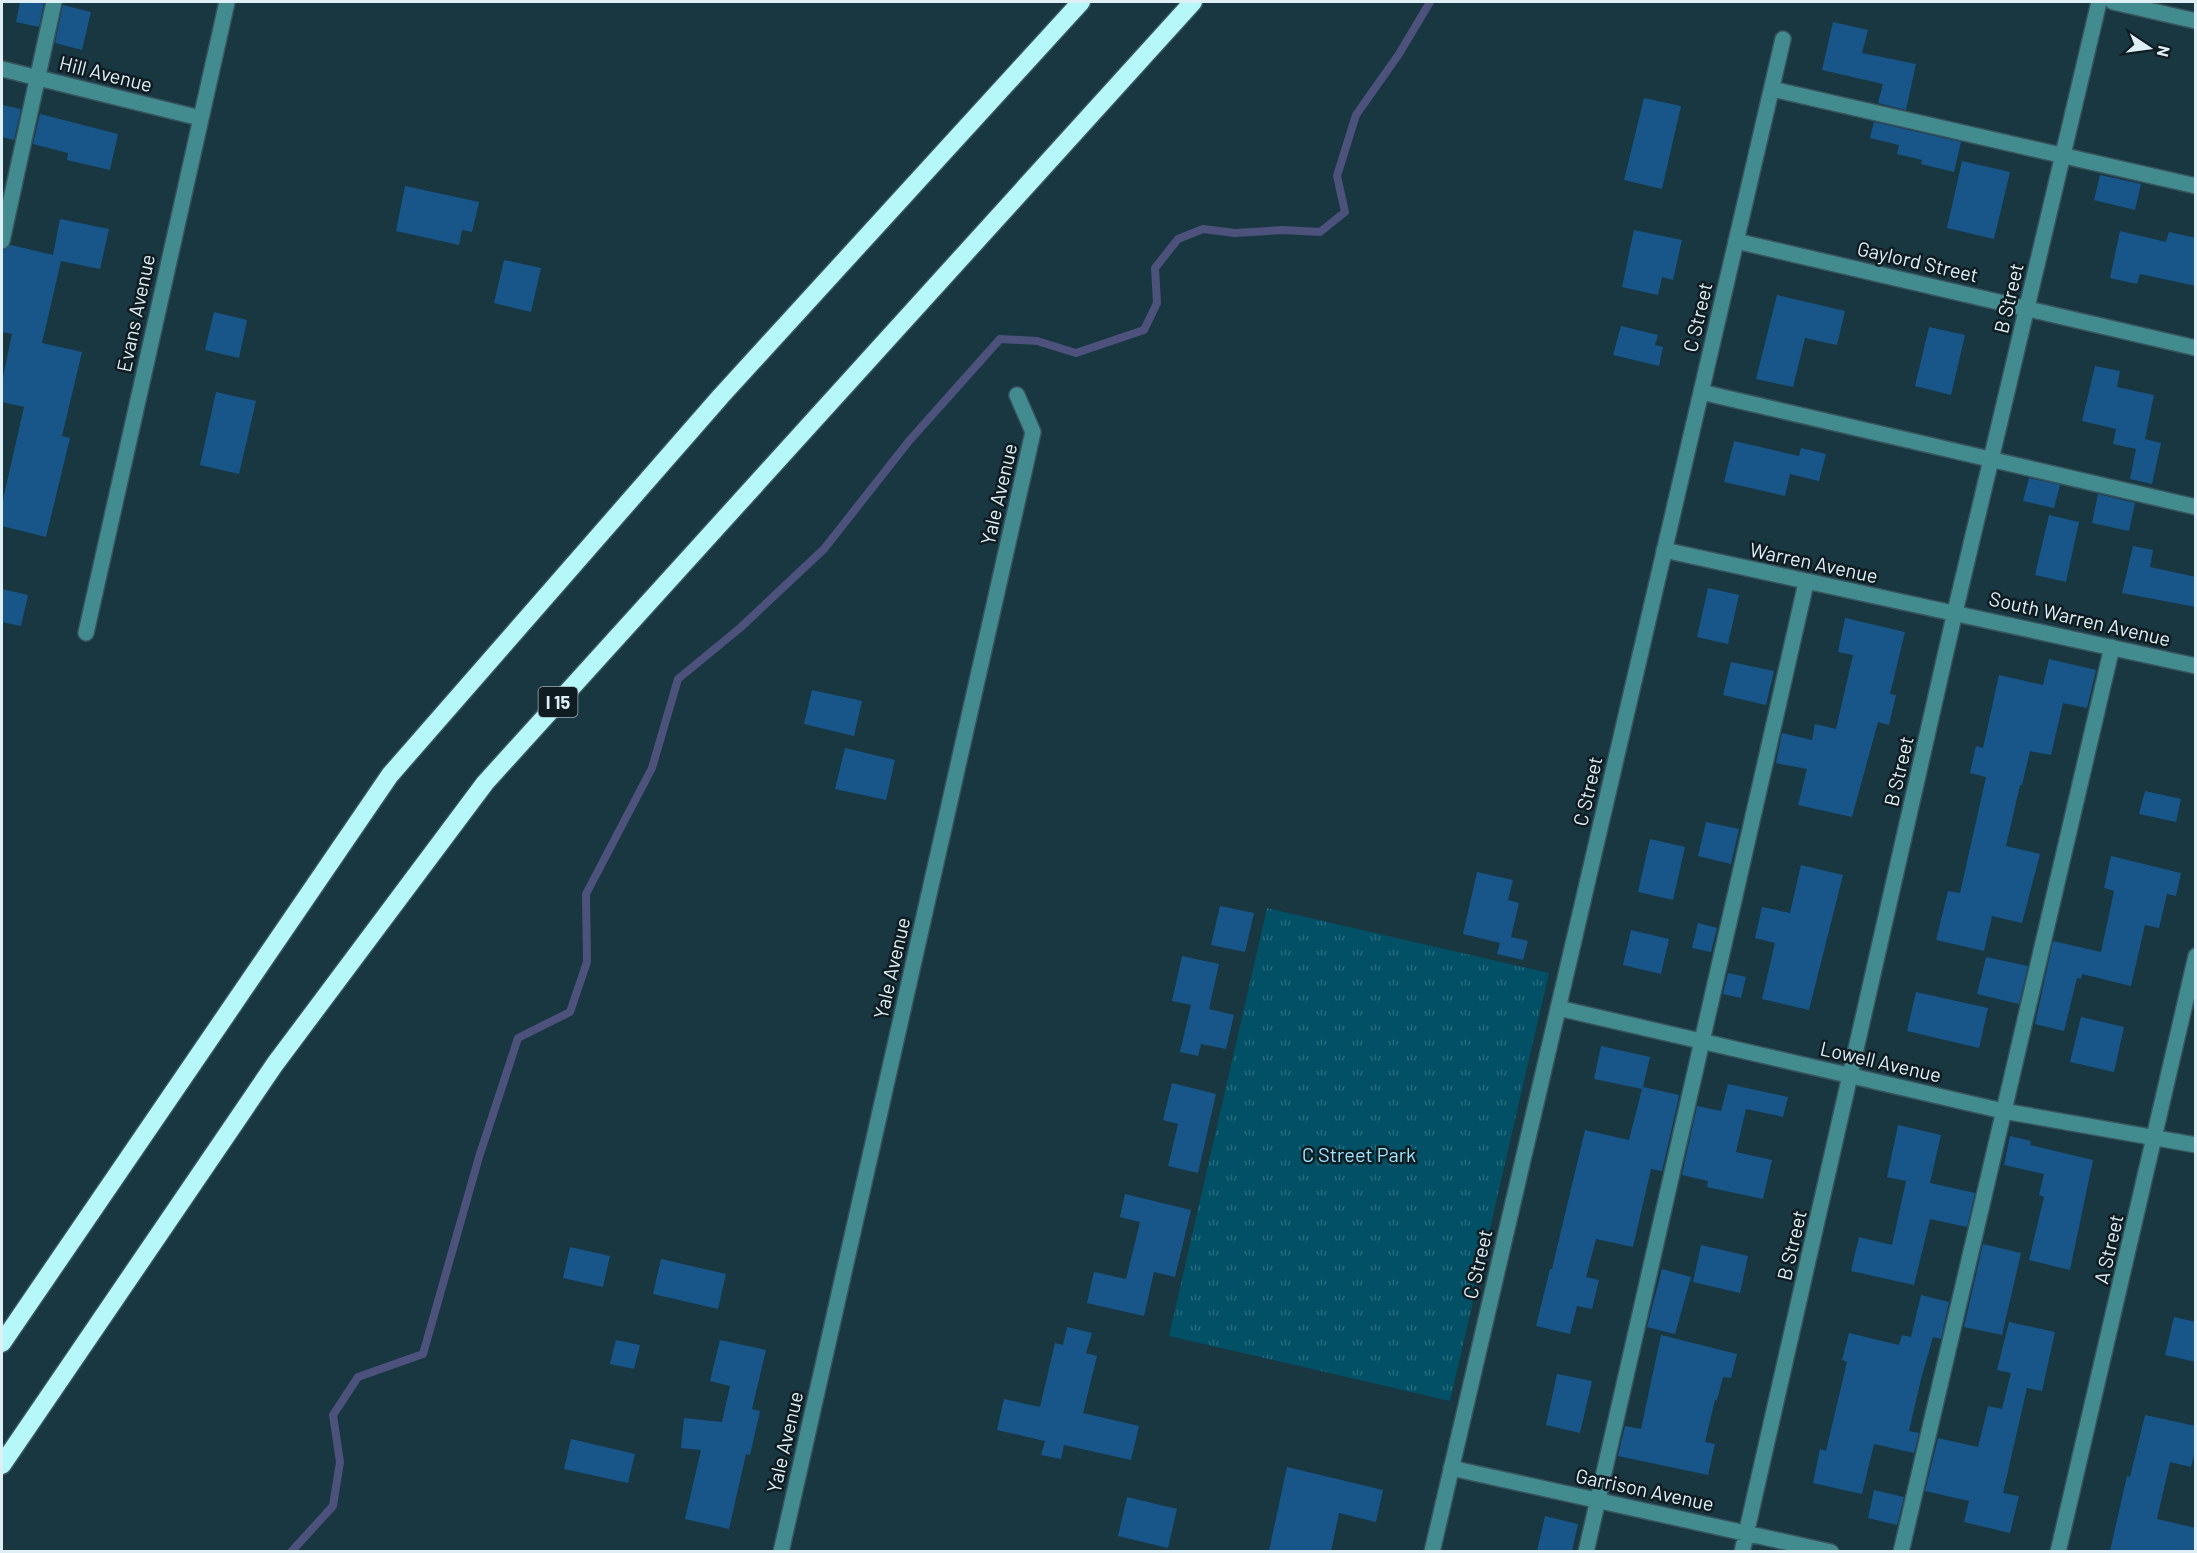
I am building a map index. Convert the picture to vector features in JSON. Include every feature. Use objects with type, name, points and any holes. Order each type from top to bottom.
[{"type":"highway","points":[[2,1343],[390,775],[721,396],[1081,2]]},
{"type":"highway","name":"I 15","points":[[2,1466],[275,1064],[485,783],[1193,2]]},
{"type":"street","points":[[2,241],[54,2]]},
{"type":"street","name":"Evans Avenue","points":[[86,633],[227,2]]},
{"type":"street","name":"B Street","points":[[1742,1551],[1955,612],[2099,2]]},
{"type":"street","points":[[2113,2],[2196,21]]},
{"type":"street","name":"C Street","points":[[1432,1551],[1783,39]]},
{"type":"street","name":"Hill Avenue","points":[[2,69],[200,118]]},
{"type":"street","points":[[1772,88],[2196,186]]},
{"type":"street","name":"Gaylord Street","points":[[1736,241],[2196,348]]},
{"type":"street","points":[[1701,392],[2196,507]]},
{"type":"street","name":"Yale Avenue","points":[[781,1551],[1033,432],[1017,395]]},
{"type":"street","name":"Warren Avenue","points":[[1664,550],[1806,583],[1955,612]]},
{"type":"street","points":[[1586,1551],[1806,583]]},
{"type":"street","name":"South Warren Avenue","points":[[1955,612],[2196,666]]},
{"type":"street","points":[[1900,1551],[2112,647]]},
{"type":"street","name":"A Street","points":[[2058,1551],[2156,1137],[2196,956]]},
{"type":"street","name":"Lowell Avenue","points":[[1558,1008],[2003,1111],[2196,1145]]},
{"type":"street","name":"Garrison Avenue","points":[[1451,1468],[1831,1551]]},
{"type":"green space","name":"C Street Park","points":[[1267,908],[1549,973],[1450,1401],[1169,1336]]},
{"type":"building","points":[[20,2],[44,2],[39,27],[16,22]]},
{"type":"building","points":[[63,5],[91,12],[82,50],[55,43]]},
{"type":"building","points":[[1833,22],[1868,30],[1862,53],[1916,64],[1906,110],[1878,103],[1883,84],[1822,70]]},
{"type":"building","points":[[1644,98],[1681,106],[1662,189],[1624,180]]},
{"type":"building","points":[[2,105],[21,109],[14,140],[2,137]]},
{"type":"building","points":[[40,114],[118,134],[110,170],[67,160],[68,153],[33,144]]},
{"type":"building","points":[[1874,122],[1961,142],[1954,172],[1921,164],[1922,160],[1897,154],[1899,145],[1870,138]]},
{"type":"building","points":[[1962,161],[2010,172],[1994,239],[1947,228]]},
{"type":"building","points":[[2100,175],[2141,184],[2135,210],[2094,200]]},
{"type":"building","points":[[405,186],[479,202],[472,232],[462,230],[459,245],[396,231]]},
{"type":"building","points":[[60,219],[109,229],[100,269],[61,261],[42,343],[82,352],[62,436],[70,438],[46,537],[2,526],[2,504],[24,407],[2,402],[2,382],[12,334],[2,332],[2,251],[11,245],[53,255]]},
{"type":"building","points":[[1634,230],[1682,240],[1673,280],[1662,277],[1658,295],[1622,287]]},
{"type":"building","points":[[2120,231],[2166,242],[2169,232],[2196,238],[2196,286],[2140,274],[2137,284],[2110,278]]},
{"type":"building","points":[[504,260],[541,268],[531,312],[494,303]]},
{"type":"building","points":[[1777,295],[1845,311],[1837,345],[1805,338],[1793,387],[1756,379]]},
{"type":"building","points":[[214,312],[247,320],[239,358],[205,350]]},
{"type":"building","points":[[1621,326],[1658,335],[1655,345],[1663,347],[1659,366],[1613,355]]},
{"type":"building","points":[[1929,327],[1965,335],[1951,395],[1915,386]]},
{"type":"building","points":[[2095,366],[2120,371],[2117,387],[2154,395],[2145,439],[2161,443],[2152,484],[2130,479],[2136,449],[2113,444],[2116,429],[2082,421]]},
{"type":"building","points":[[216,392],[256,401],[239,474],[200,465]]},
{"type":"building","points":[[1734,441],[1799,456],[1801,448],[1826,454],[1819,481],[1790,474],[1785,496],[1724,482]]},
{"type":"building","points":[[2029,478],[2060,485],[2054,508],[2023,501]]},
{"type":"building","points":[[2098,494],[2135,503],[2129,531],[2092,523]]},
{"type":"building","points":[[2049,515],[2079,522],[2066,582],[2035,575]]},
{"type":"building","points":[[2133,546],[2153,550],[2150,567],[2196,577],[2196,607],[2122,593]]},
{"type":"building","points":[[1708,588],[1739,595],[1728,644],[1697,637]]},
{"type":"building","points":[[2,589],[28,595],[21,626],[2,622]]},
{"type":"building","points":[[1845,618],[1905,632],[1890,694],[1896,695],[1889,725],[1878,722],[1852,817],[1798,805],[1807,769],[1776,763],[1782,733],[1812,740],[1815,724],[1836,729],[1853,655],[1838,652]]},
{"type":"building","points":[[2049,659],[2096,670],[2087,708],[2063,703],[2051,755],[2030,751],[2022,785],[2020,785],[2006,846],[2040,854],[2022,923],[1992,916],[1984,951],[1936,940],[1948,891],[1960,893],[1986,777],[1970,773],[1976,746],[1983,748],[1999,675],[2043,685]]},
{"type":"building","points":[[1731,662],[1774,671],[1766,705],[1723,695]]},
{"type":"building","points":[[812,690],[862,701],[854,736],[804,724]]},
{"type":"building","points":[[845,748],[895,760],[886,800],[835,789]]},
{"type":"building","points":[[2145,791],[2181,799],[2176,822],[2139,814]]},
{"type":"building","points":[[1706,822],[1739,829],[1731,864],[1698,856]]},
{"type":"building","points":[[1650,839],[1685,847],[1673,900],[1638,892]]},
{"type":"building","points":[[2111,856],[2181,873],[2176,896],[2167,894],[2159,928],[2145,925],[2131,986],[2082,974],[2081,979],[2077,978],[2064,1031],[2035,1024],[2053,941],[2101,952],[2114,891],[2104,888]]},
{"type":"building","points":[[1801,865],[1843,875],[1809,1010],[1762,999],[1775,943],[1755,938],[1762,907],[1790,913]]},
{"type":"building","points":[[1477,872],[1513,880],[1508,900],[1519,903],[1511,937],[1528,941],[1523,960],[1497,954],[1500,943],[1463,934]]},
{"type":"building","points":[[1220,906],[1254,913],[1245,952],[1211,945]]},
{"type":"building","points":[[1698,923],[1717,928],[1711,952],[1692,948]]},
{"type":"building","points":[[1631,930],[1669,939],[1661,974],[1623,965]]},
{"type":"building","points":[[1182,956],[1219,964],[1209,1009],[1234,1015],[1226,1049],[1201,1044],[1198,1056],[1180,1052],[1191,1005],[1172,1001]]},
{"type":"building","points":[[1986,957],[2028,966],[2019,1004],[1977,994]]},
{"type":"building","points":[[1728,973],[1746,977],[1741,998],[1723,994]]},
{"type":"building","points":[[1916,992],[1988,1008],[1979,1048],[1907,1031]]},
{"type":"building","points":[[2081,1017],[2124,1027],[2114,1072],[2070,1062]]},
{"type":"building","points":[[1601,1046],[1650,1057],[1643,1087],[1679,1095],[1662,1171],[1651,1169],[1633,1247],[1596,1239],[1586,1277],[1599,1280],[1592,1309],[1577,1306],[1570,1334],[1536,1326],[1585,1130],[1629,1140],[1642,1089],[1594,1079]]},
{"type":"building","points":[[1172,1083],[1216,1094],[1198,1173],[1168,1166],[1178,1124],[1163,1120]]},
{"type":"building","points":[[1728,1084],[1788,1097],[1783,1117],[1746,1109],[1736,1152],[1772,1160],[1763,1199],[1707,1187],[1708,1181],[1682,1175],[1697,1106],[1721,1111]]},
{"type":"building","points":[[1898,1125],[1941,1135],[1930,1183],[1975,1193],[1967,1227],[1930,1219],[1914,1285],[1851,1271],[1859,1237],[1892,1245],[1906,1181],[1887,1177]]},
{"type":"building","points":[[2010,1136],[2031,1141],[2030,1145],[2093,1160],[2070,1270],[2029,1260],[2044,1197],[2039,1195],[2044,1174],[2004,1165]]},
{"type":"building","points":[[1125,1194],[1191,1210],[1175,1277],[1154,1272],[1144,1316],[1087,1303],[1094,1272],[1126,1279],[1140,1222],[1120,1217]]},
{"type":"building","points":[[1983,1244],[2021,1253],[2002,1335],[1964,1327]]},
{"type":"building","points":[[1701,1245],[1748,1256],[1740,1293],[1693,1282]]},
{"type":"building","points":[[570,1247],[610,1256],[603,1287],[563,1278]]},
{"type":"building","points":[[661,1259],[726,1274],[718,1309],[653,1294]]},
{"type":"building","points":[[1662,1269],[1691,1277],[1675,1334],[1647,1327]]},
{"type":"building","points":[[1921,1295],[1949,1302],[1941,1339],[1933,1337],[1921,1379],[1909,1431],[1919,1433],[1914,1453],[1874,1444],[1862,1494],[1813,1483],[1820,1449],[1826,1451],[1847,1362],[1842,1360],[1849,1333],[1899,1345],[1902,1335],[1911,1337]]},
{"type":"building","points":[[2174,1317],[2196,1322],[2196,1362],[2165,1355]]},
{"type":"building","points":[[2009,1322],[2055,1332],[2042,1391],[2027,1388],[2003,1493],[2019,1496],[2010,1533],[1964,1522],[1969,1501],[1925,1491],[1938,1438],[1978,1447],[1988,1406],[2002,1409],[2011,1373],[1997,1370]]},
{"type":"building","points":[[1067,1327],[1092,1333],[1086,1353],[1097,1356],[1083,1413],[1139,1426],[1131,1460],[1064,1445],[1061,1459],[1041,1455],[1045,1441],[997,1430],[1004,1399],[1040,1407],[1055,1343],[1063,1345]]},
{"type":"building","points":[[1661,1335],[1737,1354],[1731,1378],[1723,1377],[1717,1400],[1715,1400],[1705,1442],[1715,1444],[1708,1475],[1618,1456],[1625,1426],[1641,1429]]},
{"type":"building","points":[[616,1340],[640,1345],[634,1369],[610,1364]]},
{"type":"building","points":[[720,1340],[766,1350],[752,1409],[760,1411],[750,1455],[746,1454],[729,1529],[685,1519],[701,1450],[681,1448],[684,1418],[722,1422],[730,1386],[710,1381]]},
{"type":"building","points":[[1557,1374],[1592,1381],[1580,1433],[1546,1425]]},
{"type":"building","points":[[2145,1415],[2196,1426],[2196,1446],[2191,1467],[2170,1462],[2157,1519],[2196,1528],[2196,1551],[2110,1551],[2127,1476],[2130,1477]]},
{"type":"building","points":[[571,1439],[635,1454],[628,1483],[564,1469]]},
{"type":"building","points":[[1287,1467],[1383,1490],[1376,1522],[1339,1513],[1331,1551],[1269,1551]]},
{"type":"building","points":[[1874,1490],[1904,1497],[1897,1525],[1868,1518]]},
{"type":"building","points":[[1127,1497],[1177,1509],[1168,1548],[1118,1536]]},
{"type":"building","points":[[1545,1516],[1578,1524],[1572,1551],[1537,1551]]},
{"type":"waterway","points":[[291,1552],[333,1506],[340,1462],[333,1415],[358,1377],[423,1354],[479,1157],[518,1038],[570,1012],[587,962],[586,894],[652,768],[678,679],[740,628],[824,549],[909,441],[1000,339],[1037,341],[1076,353],[1144,330],[1157,303],[1155,268],[1178,239],[1203,229],[1235,233],[1283,230],[1320,232],[1345,212],[1337,176],[1356,115],[1399,54],[1430,2]]}]
